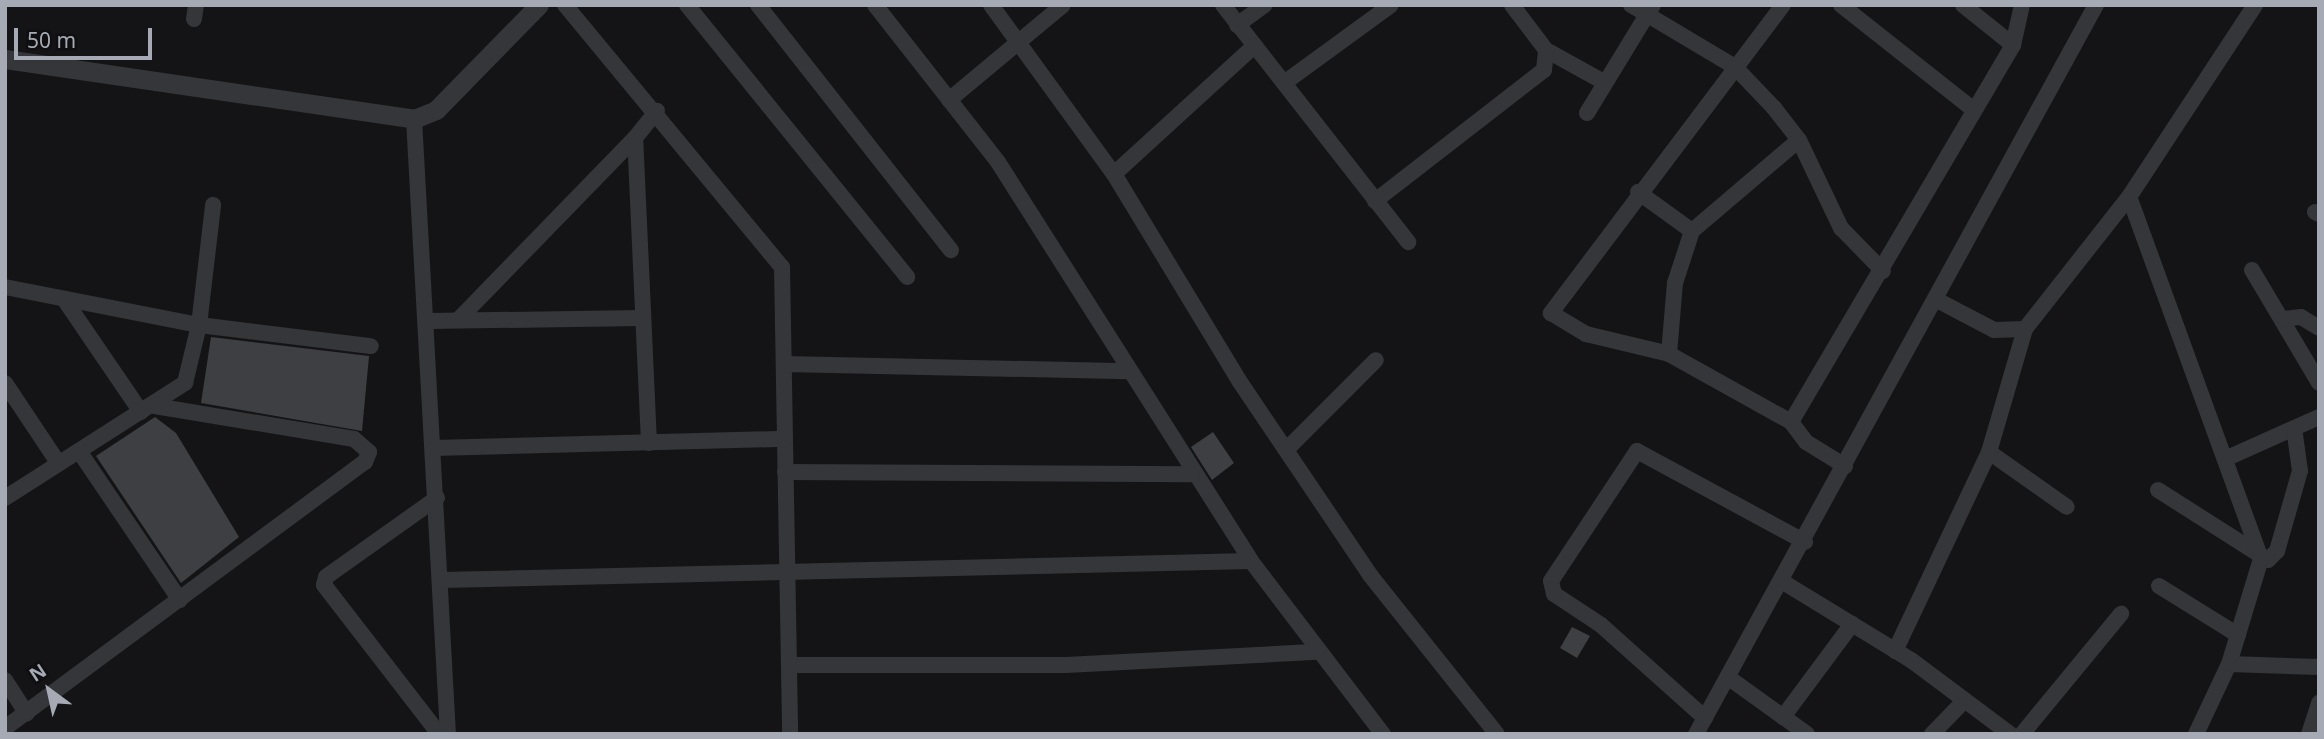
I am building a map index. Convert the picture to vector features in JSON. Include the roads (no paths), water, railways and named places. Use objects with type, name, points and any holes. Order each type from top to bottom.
[{"type":"street","points":[[5,59],[414,119],[436,110],[539,5]]},
{"type":"street","points":[[565,5],[657,111],[782,267],[790,734]]},
{"type":"street","points":[[687,5],[907,277]]},
{"type":"street","points":[[758,5],[951,250]]},
{"type":"street","points":[[875,5],[998,162],[1192,474],[1251,561],[1376,732]]},
{"type":"street","points":[[991,5],[1020,41],[1114,174],[1286,450],[1370,575],[1490,732]]},
{"type":"street","points":[[949,100],[1063,5]]},
{"type":"street","points":[[1223,5],[1408,242]]},
{"type":"street","points":[[1237,25],[1265,5]]},
{"type":"street","points":[[1284,83],[1391,5]]},
{"type":"street","points":[[1511,5],[1546,50],[1604,82]]},
{"type":"street","points":[[1631,5],[1650,9],[1735,67],[1799,140],[1841,228],[1883,271]]},
{"type":"street","points":[[1783,5],[1639,192],[1551,313],[1586,334],[1669,354],[1790,422],[1806,442],[1845,466]]},
{"type":"street","points":[[1841,5],[1974,110]]},
{"type":"street","points":[[1963,5],[2013,45]]},
{"type":"street","points":[[1790,422],[1883,271],[2013,45],[2022,5]]},
{"type":"street","points":[[1696,734],[1805,542],[2096,5]]},
{"type":"street","points":[[1895,651],[1989,452],[2025,329],[2129,197],[2255,5]]},
{"type":"street","points":[[1587,113],[1650,9]]},
{"type":"street","points":[[1114,174],[1254,46]]},
{"type":"street","points":[[1375,201],[1539,76],[1546,50]]},
{"type":"street","points":[[458,320],[635,138],[657,111]]},
{"type":"street","points":[[414,119],[428,321],[448,734]]},
{"type":"street","points":[[635,138],[649,443]]},
{"type":"street","points":[[1669,354],[1675,283],[1692,231],[1799,140]]},
{"type":"street","points":[[1639,192],[1692,231]]},
{"type":"street","points":[[2129,197],[2261,559],[2230,664],[2196,734]]},
{"type":"street","points":[[5,498],[185,383],[199,325],[213,205]]},
{"type":"street","points":[[2252,270],[2284,319],[2319,383]]},
{"type":"street","points":[[5,287],[66,302],[199,325],[371,346]]},
{"type":"street","points":[[1935,299],[1994,330],[2025,329]]},
{"type":"street","points":[[5,728],[180,600],[369,453],[354,439],[148,409],[66,302]]},
{"type":"street","points":[[2284,319],[2301,317],[2319,328]]},
{"type":"street","points":[[428,321],[642,318]]},
{"type":"street","points":[[1286,450],[1376,360]]},
{"type":"street","points":[[784,364],[1129,371]]},
{"type":"street","points":[[5,383],[59,464]]},
{"type":"street","points":[[2225,459],[2319,417]]},
{"type":"street","points":[[2261,559],[2277,551],[2300,471],[2294,428]]},
{"type":"street","points":[[434,448],[785,439]]},
{"type":"street","points":[[79,451],[180,600]]},
{"type":"street","points":[[1705,718],[1601,625],[1554,594],[1551,581],[1637,451],[1805,542]]},
{"type":"street","points":[[1989,452],[2067,507]]},
{"type":"street","points":[[785,472],[1192,474]]},
{"type":"street","points":[[2158,490],[2261,559]]},
{"type":"street","points":[[437,499],[326,577],[324,585],[439,734]]},
{"type":"street","points":[[441,580],[787,568],[1251,561]]},
{"type":"street","points":[[1783,582],[1895,651],[2010,734]]},
{"type":"street","points":[[2159,586],[2238,635]]},
{"type":"street","points":[[2022,734],[2121,614]]},
{"type":"street","points":[[1783,716],[1852,624]]},
{"type":"street","points":[[789,665],[1066,665],[1317,652]]},
{"type":"street","points":[[2230,664],[2319,667]]},
{"type":"street","points":[[1729,678],[1807,734]]},
{"type":"street","points":[[5,680],[27,714]]},
{"type":"street","points":[[1932,734],[1965,700]]},
{"type":"street","points":[[2309,734],[2319,703]]}]
